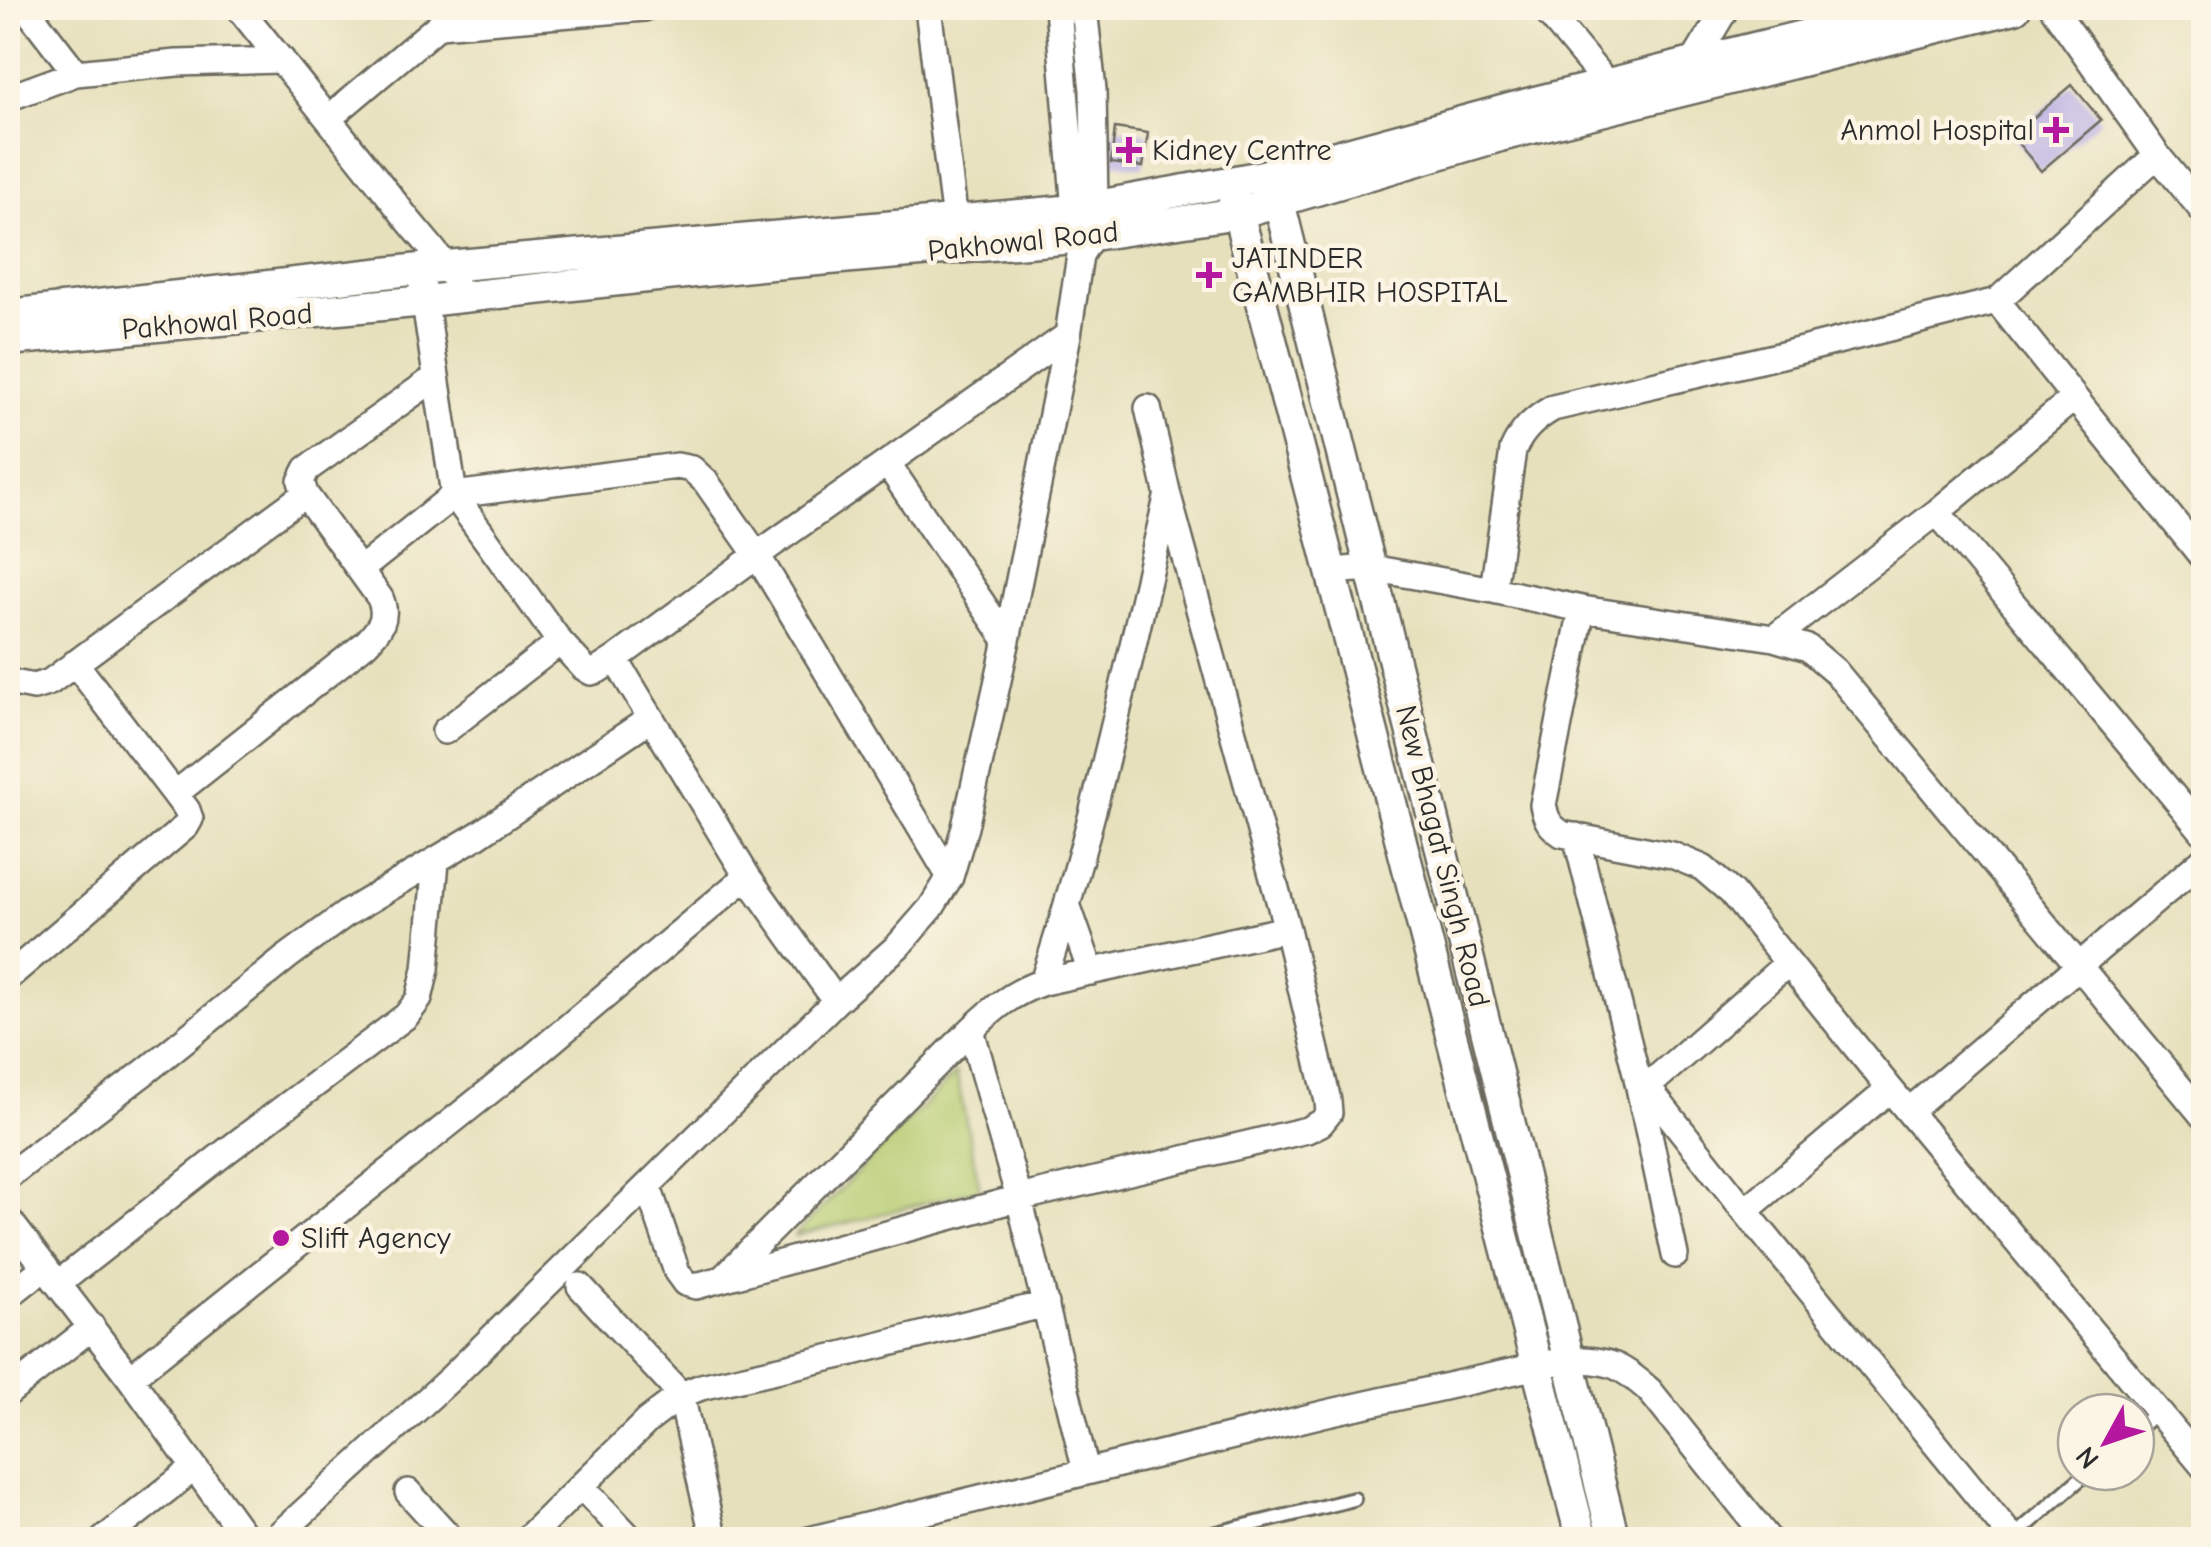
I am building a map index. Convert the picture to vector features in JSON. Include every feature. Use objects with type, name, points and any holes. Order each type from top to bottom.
[{"type":"street","points":[[26,8],[76,73]]},
{"type":"street","points":[[239,8],[405,218],[433,267],[466,297]]},
{"type":"street","points":[[328,118],[460,8]]},
{"type":"street","points":[[439,25],[644,8]]},
{"type":"street","points":[[928,8],[955,221]]},
{"type":"street","points":[[1058,8],[1083,229]]},
{"type":"street","points":[[273,1540],[452,1377],[836,1001],[898,946],[931,908],[950,877],[1007,640],[1068,334],[1083,229],[1093,90],[1084,8]]},
{"type":"street","points":[[1544,8],[1607,84]]},
{"type":"street","points":[[1693,62],[1726,8]]},
{"type":"street","name":"Pakhowal Road","points":[[8,340],[425,302],[1238,213],[1275,188],[1607,84],[1916,8]]},
{"type":"street","name":"Pakhowal Road","points":[[8,315],[433,267],[955,221],[1083,229],[1230,182],[1275,188],[2015,8]]},
{"type":"street","points":[[2053,8],[2156,155],[2204,212]]},
{"type":"street","points":[[8,98],[76,73],[282,60]]},
{"type":"street","points":[[1493,590],[1513,450],[1521,432],[1535,418],[1553,408],[1782,356],[1997,301],[2156,155]]},
{"type":"street","name":"New Bhagat Singh Road","points":[[1230,182],[1582,1540]]},
{"type":"street","name":"New Bhagat Singh Road","points":[[1275,188],[1614,1540]]},
{"type":"street","points":[[433,267],[425,302],[454,494],[560,642],[590,672],[615,659],[1068,334]]},
{"type":"street","points":[[1997,301],[2204,558]]},
{"type":"street","points":[[175,794],[365,644],[383,623],[385,608],[304,494],[302,481],[307,469],[436,377]]},
{"type":"street","points":[[1774,638],[2074,398]]},
{"type":"street","points":[[648,1187],[677,1272],[686,1283],[696,1286],[1018,1198],[1307,1130],[1321,1123],[1328,1113],[1287,930],[1168,496],[1148,408]]},
{"type":"street","points":[[886,463],[1007,640]]},
{"type":"street","points":[[360,570],[454,494],[677,466],[692,469],[706,482],[757,555],[950,877]]},
{"type":"street","points":[[8,682],[39,686],[50,682],[304,494]]},
{"type":"street","points":[[1044,982],[1068,907],[1168,496]]},
{"type":"street","points":[[1936,512],[2204,833]]},
{"type":"street","points":[[1331,572],[1371,568],[1582,610],[1774,638],[1808,648],[1835,671],[2204,1117]]},
{"type":"street","points":[[1582,610],[1543,805],[1545,818],[1562,834],[1672,855],[1704,868],[1731,892],[2204,1467]]},
{"type":"street","points":[[446,731],[560,642]]},
{"type":"street","points":[[615,659],[748,876],[836,1001]]},
{"type":"street","points":[[8,977],[190,819],[75,663]]},
{"type":"street","points":[[8,1176],[347,914],[436,862],[651,718]]},
{"type":"street","points":[[1576,836],[1642,1080],[1676,1255]]},
{"type":"street","points":[[1909,1111],[2204,858]]},
{"type":"street","points":[[8,1296],[52,1275],[228,1150],[406,1016],[419,999],[426,969],[436,862]]},
{"type":"street","points":[[130,1378],[535,1055],[748,876]]},
{"type":"street","points":[[1068,907],[1090,972]]},
{"type":"street","points":[[725,1276],[971,1030],[1019,990],[1287,930]]},
{"type":"street","points":[[1642,1080],[1788,963]]},
{"type":"street","points":[[971,1030],[1046,1304],[1086,1471]]},
{"type":"street","points":[[1642,1080],[2012,1539]]},
{"type":"street","points":[[1745,1210],[1890,1089]]},
{"type":"street","points":[[8,1219],[247,1540]]},
{"type":"street","points":[[580,1286],[682,1394],[707,1538]]},
{"type":"street","points":[[526,1540],[647,1420],[682,1394],[1046,1304]]},
{"type":"street","points":[[8,1393],[92,1327]]},
{"type":"street","points":[[809,1540],[1569,1359],[1604,1361],[1627,1370],[1650,1391],[1768,1540]]},
{"type":"street","points":[[103,1540],[194,1468]]},
{"type":"street","points":[[581,1486],[632,1540]]},
{"type":"street","points":[[408,1492],[452,1540]]},
{"type":"street","points":[[1737,1502],[1746,1540]]},
{"type":"lane","points":[[2012,1539],[2065,1492]]},
{"type":"lane","points":[[1189,1540],[1354,1499]]},
{"type":"green space","points":[[956,1073],[980,1189],[795,1236],[795,1235]]},
{"type":"building","points":[[2072,85],[2101,120],[2041,171],[2012,136]]},
{"type":"building","points":[[1115,128],[1148,133],[1143,167],[1111,163]]},
{"type":"place","name":"Anmol Hospital","points":[[2056,130]]},
{"type":"place","name":"Kidney Centre","points":[[1129,150]]},
{"type":"place","name":"JATINDER GAMBHIR HOSPITAL","points":[[1209,275]]},
{"type":"place","name":"Slift Agency","points":[[281,1238]]}]
